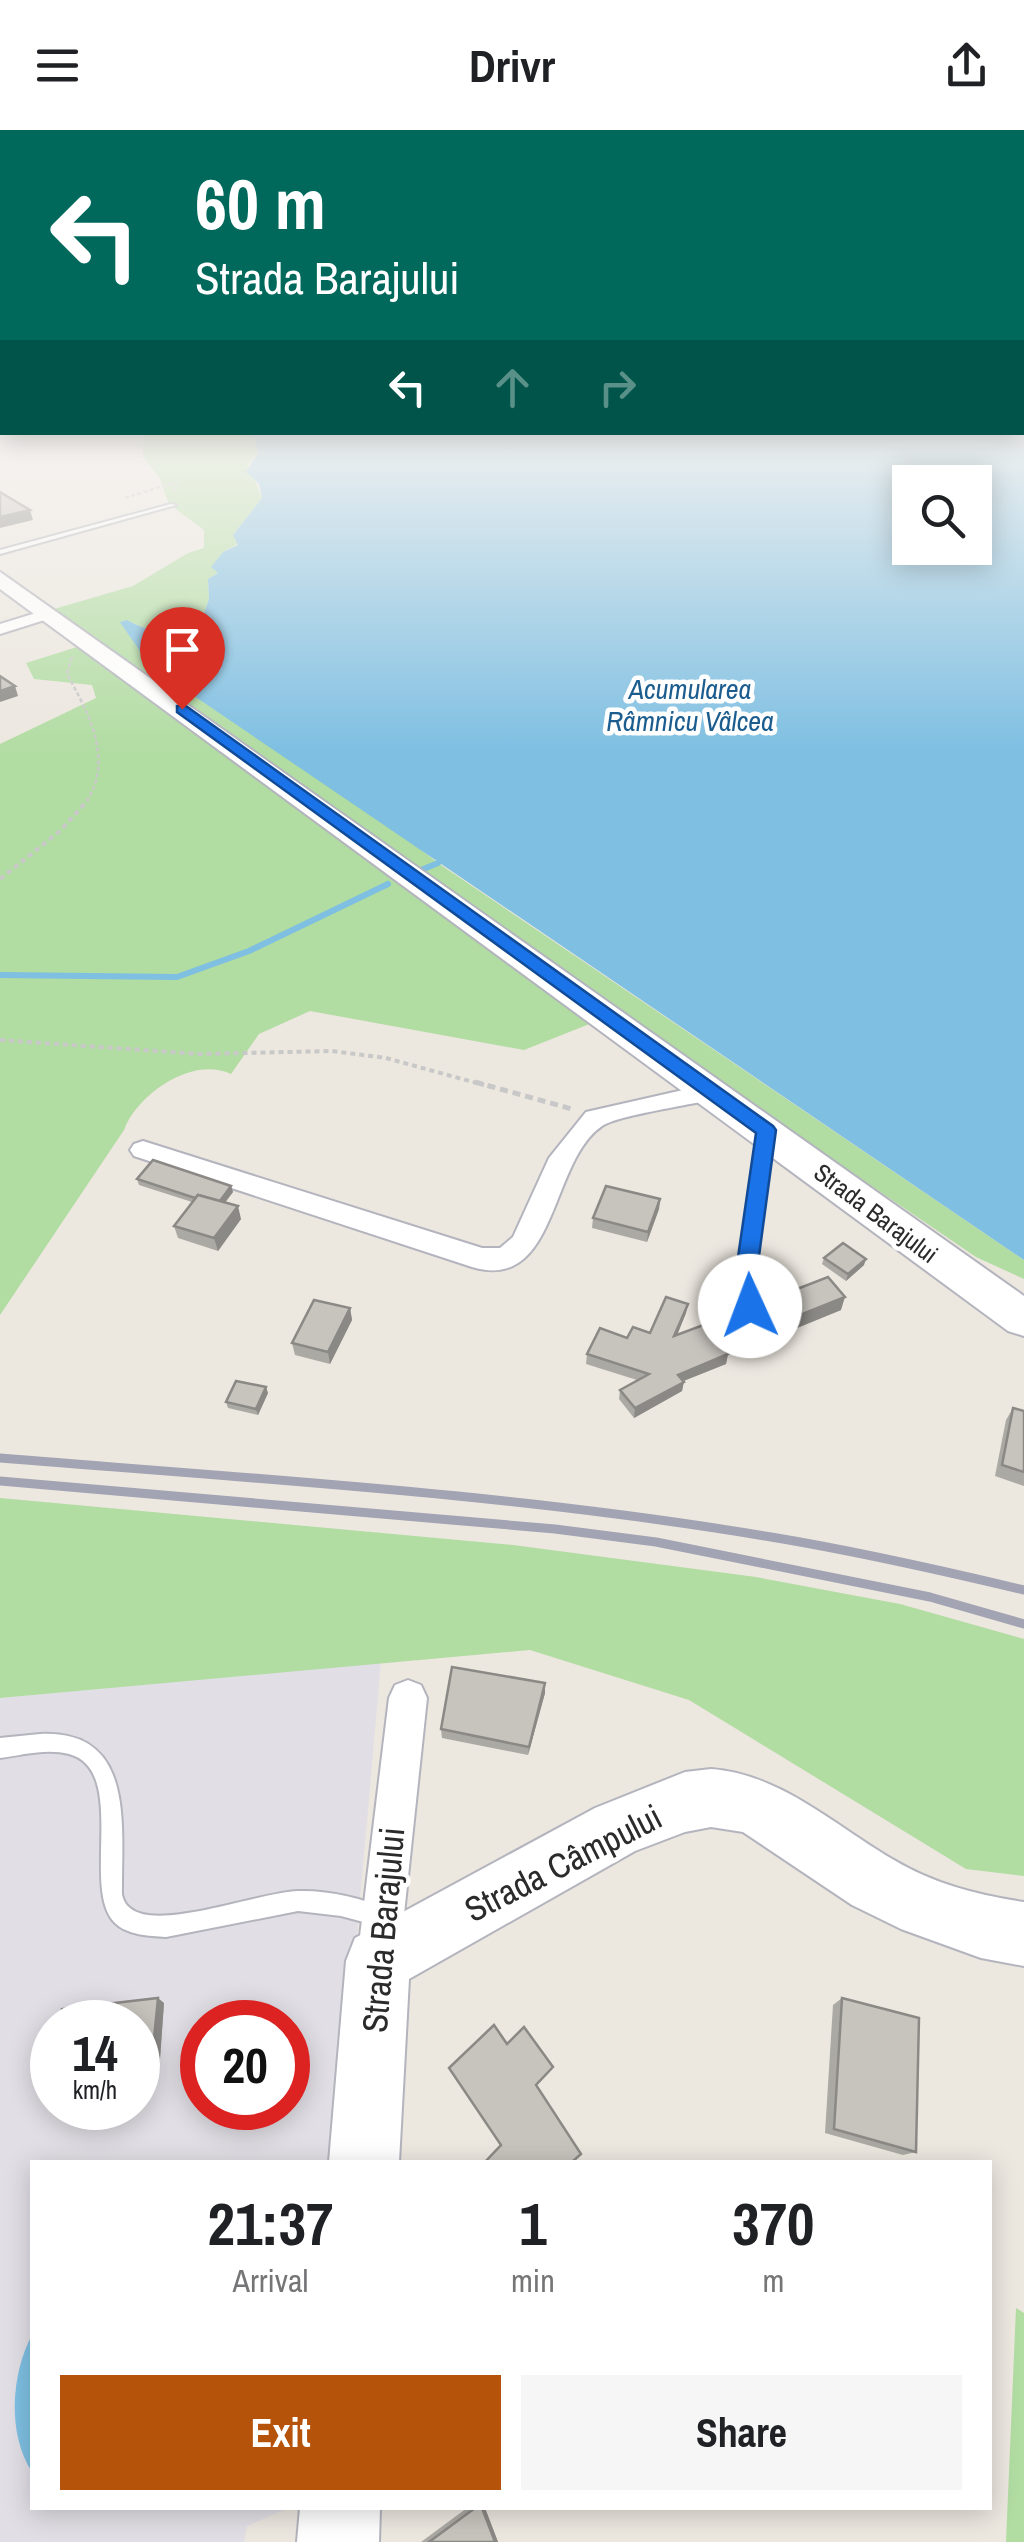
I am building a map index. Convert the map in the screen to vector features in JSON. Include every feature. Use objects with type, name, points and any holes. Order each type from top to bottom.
[{"type":"street","name":"Strada Barajului","points":[[0,579],[714,1091],[940,1262],[1024,1318]]},
{"type":"street","points":[[0,629],[49,614]]},
{"type":"street","points":[[143,1150],[343,1217],[482,1259],[501,1260],[519,1251],[564,1155],[582,1129],[604,1114],[673,1104],[714,1091]]},
{"type":"street","name":"Strada Barajului","points":[[364,2160],[380,1939],[408,1698]]},
{"type":"street","name":"Strada Câmpului","points":[[380,1939],[616,1829],[685,1802],[711,1798],[736,1800],[762,1810],[874,1883],[923,1907],[981,1926],[1024,1934]]},
{"type":"street","points":[[338,2542],[340,2510]]},
{"type":"lane","points":[[0,552],[90,528]]},
{"type":"lane","points":[[750,1306],[746,1278],[766,1130]]},
{"type":"lane","points":[[0,1748],[56,1743],[80,1748],[99,1762],[108,1784],[112,1895],[117,1909],[129,1920],[170,1926],[263,1905],[298,1901],[338,1903],[380,1939]]},
{"type":"path","points":[[0,878],[59,834],[85,803],[101,775],[91,717],[67,674],[69,660],[85,640]]},
{"type":"path","points":[[0,1040],[200,1054],[282,1050],[350,1053],[386,1058],[557,1106],[604,1114]]},
{"type":"shaded area","points":[[381,1662],[337,2160],[30,2160],[30,2510],[284,2510],[247,2526],[244,2542],[0,2542],[0,1698]]},
{"type":"green space","points":[[201,528],[239,528],[233,535],[238,544],[223,552],[212,567],[218,573],[208,579],[209,599],[200,625],[163,632],[127,620],[438,863],[1024,1260],[1024,1279],[976,1257],[617,1013],[524,1050],[310,1011],[259,1034],[231,1074],[200,1070],[184,1074],[168,1081],[141,1103],[0,1315],[0,744],[96,698],[92,685],[34,679],[26,663],[96,641],[54,609],[133,586],[188,553],[204,548]]},
{"type":"green space","points":[[0,1498],[513,1545],[756,1577],[900,1604],[1024,1639],[1024,1876],[966,1869],[689,1700],[530,1650],[0,1698]]},
{"type":"green space","points":[[1016,2308],[1024,2313],[1024,2542],[1006,2542]]},
{"type":"water","name":"Acumularea Râmnicu Vâlcea","points":[[239,528],[892,528],[892,565],[992,565],[992,528],[1024,528],[1024,1260],[150,666],[120,622],[127,620],[163,632],[200,625],[209,599],[208,579],[218,573],[211,567],[223,552],[238,545],[233,535]]},
{"type":"water","points":[[30,2340],[30,2468],[15,2422],[16,2385]]},
{"type":"building","points":[[0,676],[15,686],[0,691]]},
{"type":"building","points":[[153,1160],[231,1186],[220,1201],[198,1195],[195,1198],[137,1179]]},
{"type":"building","points":[[606,1186],[660,1199],[648,1232],[593,1218]]},
{"type":"building","points":[[198,1195],[238,1206],[214,1238],[174,1226]]},
{"type":"building","points":[[843,1243],[866,1259],[848,1274],[824,1258]]},
{"type":"building","points":[[828,1277],[845,1297],[800,1315],[784,1294]]},
{"type":"building","points":[[666,1297],[688,1304],[674,1336],[706,1324],[728,1354],[678,1375],[684,1382],[635,1408],[620,1390],[649,1374],[587,1354],[600,1328],[627,1338],[633,1327],[650,1333]]},
{"type":"building","points":[[314,1300],[350,1308],[328,1352],[292,1343]]},
{"type":"building","points":[[236,1381],[266,1387],[256,1409],[226,1402]]},
{"type":"building","points":[[1013,1408],[1024,1411],[1024,1472],[1002,1465]]},
{"type":"building","points":[[452,1667],[545,1683],[529,1747],[441,1729]]},
{"type":"building","points":[[842,1998],[919,2018],[916,2152],[834,2129]]},
{"type":"building","points":[[494,2025],[507,2044],[524,2027],[553,2067],[536,2085],[581,2154],[574,2160],[487,2160],[501,2145],[449,2068]]},
{"type":"building","points":[[472,2510],[483,2510],[495,2542],[429,2542]]},
{"type":"waterway","points":[[419,871],[438,863]]},
{"type":"waterway","points":[[0,975],[177,977],[249,951],[388,884]]},
{"type":"railway","points":[[0,1458],[579,1509],[803,1542],[1024,1590]]},
{"type":"railway","points":[[0,1481],[555,1529],[656,1542],[930,1597],[1024,1624]]},
{"type":"route","points":[[182,709],[766,1130],[746,1278],[750,1306]]}]
